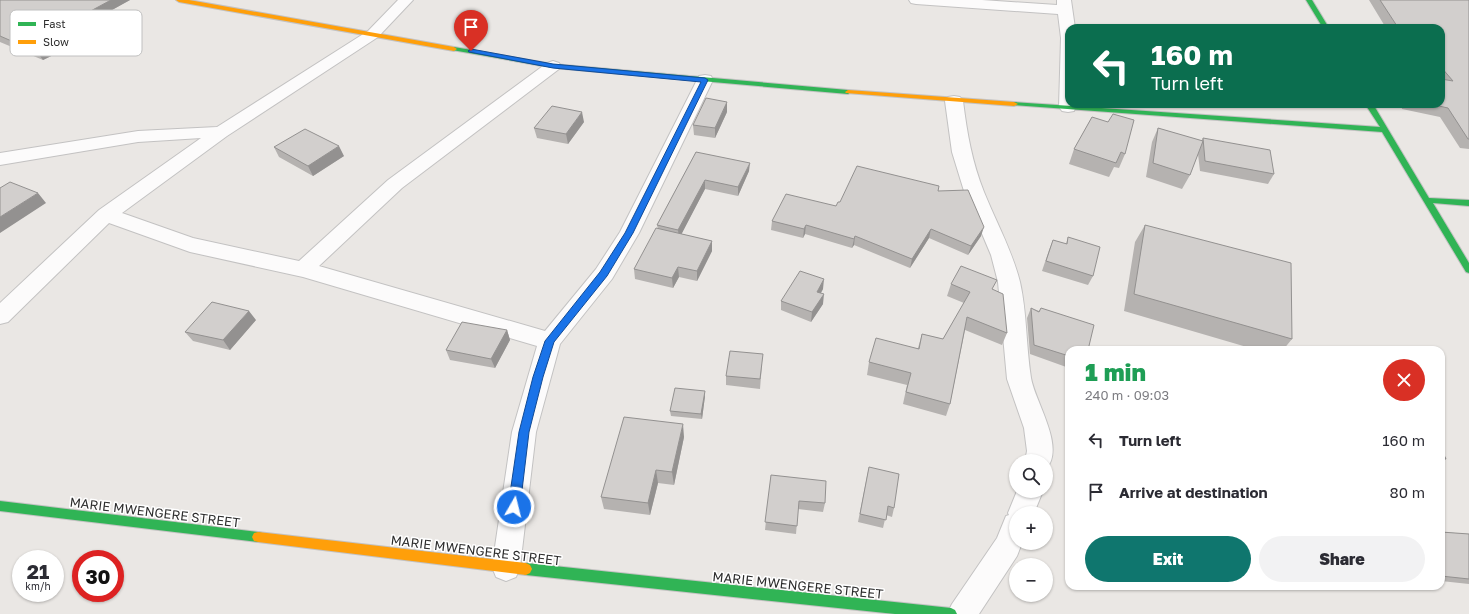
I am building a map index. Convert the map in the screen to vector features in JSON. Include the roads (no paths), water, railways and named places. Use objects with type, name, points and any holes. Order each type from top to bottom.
[{"type":"street","points":[[179,0],[553,66],[954,101],[1065,107]]},
{"type":"street","points":[[0,316],[106,215],[221,132],[373,34],[406,0]]},
{"type":"street","points":[[916,0],[1065,5],[1067,24]]},
{"type":"street","points":[[1309,0],[1324,24]]},
{"type":"street","points":[[302,269],[395,184],[553,66]]},
{"type":"street","points":[[506,567],[524,432],[534,392],[550,341],[604,274],[629,233],[705,80]]},
{"type":"street","points":[[954,101],[961,152],[974,191],[1001,256],[1009,282],[1017,348],[1018,379],[1036,428],[1039,454]]},
{"type":"street","points":[[1082,108],[1384,130]]},
{"type":"street","points":[[1371,108],[1469,270]]},
{"type":"street","points":[[0,159],[152,134],[221,132]]},
{"type":"street","points":[[1426,200],[1469,204]]},
{"type":"street","points":[[106,215],[190,245],[302,269],[550,341]]},
{"type":"street","name":"MARIE MWENGERE STREET","points":[[0,506],[506,567],[951,614]]},
{"type":"street","points":[[962,614],[1009,542]]}]
